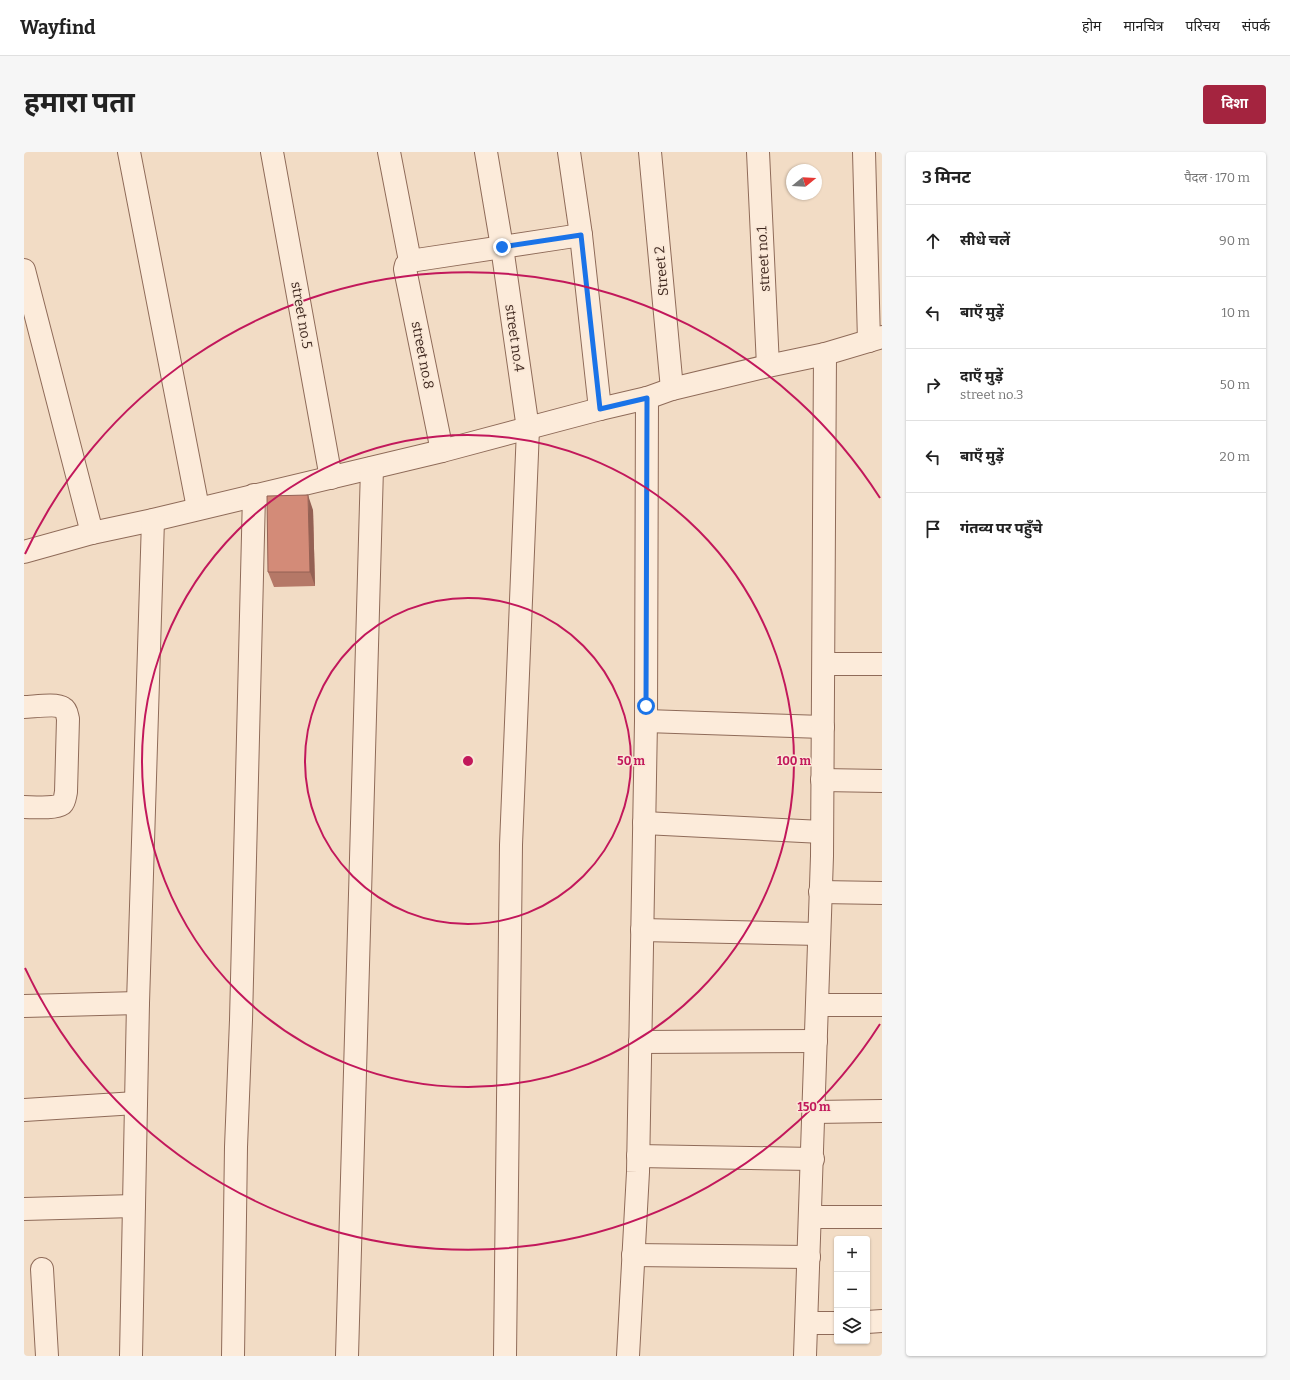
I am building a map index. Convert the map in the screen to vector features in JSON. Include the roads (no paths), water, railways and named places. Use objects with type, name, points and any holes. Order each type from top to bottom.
[{"type":"street","points":[[129,152],[198,508]]},
{"type":"street","name":"street no.5","points":[[272,152],[331,478]]},
{"type":"street","points":[[389,152],[410,261],[581,235]]},
{"type":"street","name":"street no.4","points":[[486,152],[502,247],[528,429],[512,845],[505,1356]]},
{"type":"street","points":[[569,152],[581,235],[600,409]]},
{"type":"street","name":"Street 2","points":[[650,152],[672,389]]},
{"type":"street","name":"street no.1","points":[[758,152],[768,366]]},
{"type":"street","points":[[24,552],[92,533],[153,520],[198,508],[442,451],[647,398],[672,389],[825,354],[875,339],[864,152]]},
{"type":"street","name":"street no.8","points":[[410,261],[406,265],[405,269],[442,451]]},
{"type":"street","points":[[24,270],[92,533]]},
{"type":"street","points":[[805,1356],[811,1217],[822,832],[825,354]]},
{"type":"street","points":[[628,1356],[638,1156],[646,721],[647,398]]},
{"type":"street","points":[[347,1356],[372,468]]},
{"type":"street","points":[[233,1356],[236,1147],[241,1020],[254,495]]},
{"type":"street","points":[[131,1356],[138,1003],[153,520]]},
{"type":"street","points":[[824,664],[882,664]]},
{"type":"street","points":[[24,707],[58,706],[63,708],[68,719],[66,792],[64,800],[62,804],[56,806],[24,807]]},
{"type":"street","points":[[646,721],[823,726]]},
{"type":"street","points":[[822,780],[882,781]]},
{"type":"street","points":[[644,823],[822,832]]},
{"type":"street","points":[[820,892],[882,893]]},
{"type":"street","points":[[642,930],[819,934]]},
{"type":"street","points":[[24,1006],[138,1003]]},
{"type":"street","points":[[817,1005],[882,1005]]},
{"type":"street","points":[[640,1042],[816,1041]]},
{"type":"street","points":[[24,1110],[136,1102]]},
{"type":"street","points":[[814,1112],[882,1111]]},
{"type":"street","points":[[638,1156],[812,1159]]},
{"type":"street","points":[[24,1209],[134,1206]]},
{"type":"street","points":[[811,1217],[882,1217]]},
{"type":"street","points":[[633,1255],[809,1257]]},
{"type":"street","points":[[42,1269],[47,1356]]},
{"type":"street","points":[[870,1322],[882,1321]]},
{"type":"street","points":[[807,1323],[834,1323]]}]
